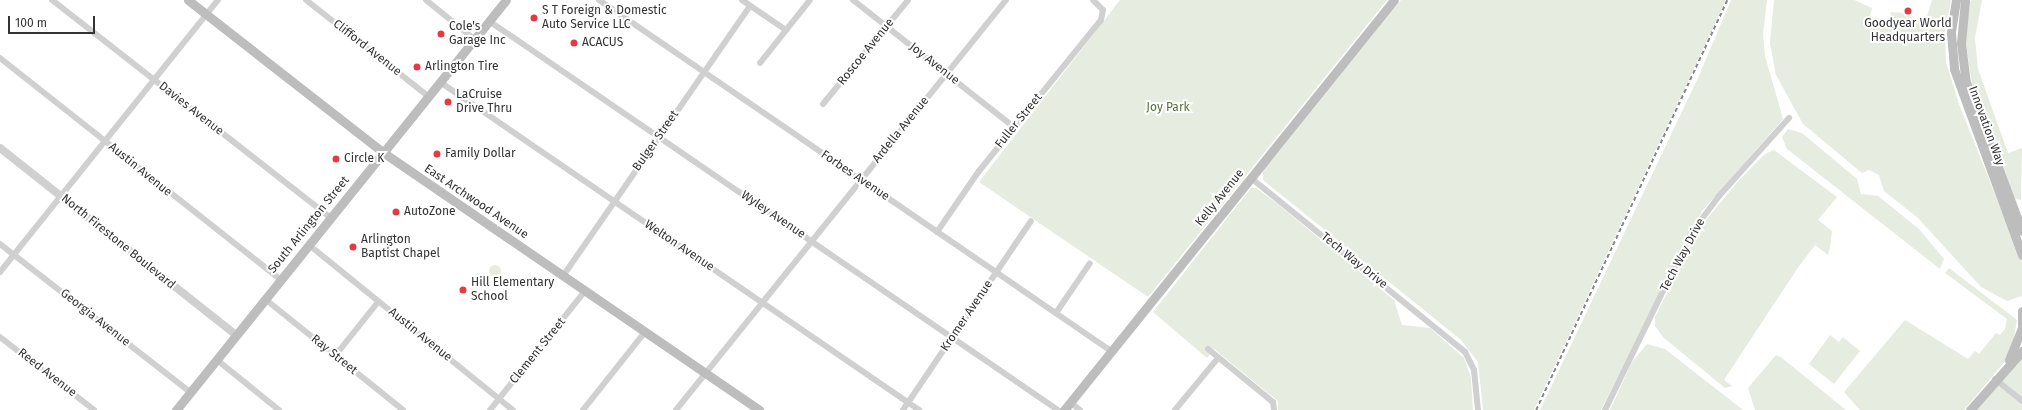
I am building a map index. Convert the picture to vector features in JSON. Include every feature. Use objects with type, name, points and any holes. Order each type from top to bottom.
[{"type":"main road","name":"East Archwood Avenue","points":[[188,0],[384,153],[760,410]]},
{"type":"main road","name":"South Arlington Street","points":[[178,409],[280,280],[309,246],[330,217],[384,153],[506,0]]},
{"type":"main road","name":"Kelly Avenue","points":[[1064,410],[1394,0]]},
{"type":"main road","name":"Innovation Way","points":[[1956,0],[1951,33],[1954,70],[2022,255]]},
{"type":"main road","name":"Innovation Way","points":[[1965,0],[1961,43],[1966,82],[2022,231]]},
{"type":"main road","points":[[2022,311],[2022,324]]},
{"type":"main road","points":[[2005,367],[2022,328]]},
{"type":"main road","points":[[1970,410],[2005,367],[2022,351]]},
{"type":"street","name":"Davies Avenue","points":[[52,0],[330,217]]},
{"type":"street","points":[[0,272],[218,0]]},
{"type":"street","name":"Clifford Avenue","points":[[306,0],[428,96]]},
{"type":"street","points":[[426,0],[474,39]]},
{"type":"street","name":"Forbes Avenue","points":[[599,0],[1111,351]]},
{"type":"street","points":[[742,0],[786,30]]},
{"type":"street","points":[[760,63],[810,0]]},
{"type":"street","name":"Joy Avenue","points":[[853,0],[1014,127]]},
{"type":"street","name":"Roscoe Avenue","points":[[823,104],[908,0]]},
{"type":"street","name":"Ardella Avenue","points":[[676,410],[1006,0]]},
{"type":"street","name":"Fuller Street","points":[[937,232],[1014,127],[1104,13],[1093,0]]},
{"type":"street","name":"Bulger Street","points":[[563,276],[750,6]]},
{"type":"street","name":"Wyley Avenue","points":[[489,21],[1058,410]]},
{"type":"street","name":"Austin Avenue","points":[[0,58],[280,280]]},
{"type":"street","name":"Welton Avenue","points":[[440,82],[919,410]]},
{"type":"street","name":"Tech Way Drive","points":[[1605,410],[1692,232],[1719,196],[1789,118]]},
{"type":"street","name":"North Firestone Boulevard","points":[[0,148],[236,335]]},
{"type":"street","name":"Tech Way Drive","points":[[1251,178],[1465,352],[1474,370],[1478,410]]},
{"type":"street","name":"Kromer Avenue","points":[[903,410],[1031,221]]},
{"type":"street","name":"Georgia Avenue","points":[[0,244],[190,392]]},
{"type":"street","name":"Austin Avenue","points":[[309,246],[513,410]]},
{"type":"street","points":[[1056,313],[1090,263]]},
{"type":"street","name":"Clement Street","points":[[490,410],[585,291]]},
{"type":"street","name":"Ray Street","points":[[265,300],[403,410]]},
{"type":"street","points":[[335,356],[378,302]]},
{"type":"street","points":[[583,410],[645,332]]},
{"type":"street","name":"Reed Avenue","points":[[0,337],[94,410]]},
{"type":"street","points":[[1208,349],[1273,402],[1274,410]]},
{"type":"street","points":[[1175,410],[1218,358]]},
{"type":"street","points":[[217,360],[279,410]]},
{"type":"street","points":[[1995,380],[2022,401]]},
{"type":"street","points":[[1070,402],[1080,410]]},
{"type":"green space","name":"Joy Park","points":[[1120,0],[1387,0],[1148,297],[979,182]]},
{"type":"green space","points":[[1401,0],[1726,0],[1534,410],[1483,410],[1478,362],[1461,340],[1263,180],[1263,171]]},
{"type":"green space","points":[[1731,0],[1767,0],[1763,34],[1765,56],[1783,119],[1702,211],[1601,410],[1540,410],[1698,78]]},
{"type":"green space","points":[[1774,0],[1854,0],[1872,8],[1870,16],[1889,21],[1891,12],[1903,13],[1925,23],[1932,0],[1951,0],[1945,32],[1946,62],[1959,104],[2022,262],[2022,296],[2007,301],[1981,287],[1918,218],[1884,191],[1879,175],[1869,170],[1862,173],[1803,124],[1776,75],[1770,43]]},
{"type":"green space","points":[[1972,0],[1982,0],[1975,38],[1978,69],[2008,153],[2022,148],[2021,200],[2015,199],[1972,85],[1965,36],[1968,2]]},
{"type":"green space","points":[[1788,129],[1802,133],[1857,179],[1861,194],[1878,196],[1919,229],[1944,259],[1940,269],[1787,149],[1782,137]]},
{"type":"green space","points":[[1774,150],[1837,197],[1818,220],[1832,231],[1830,248],[1828,255],[1815,245],[1797,269],[1724,380],[1732,386],[1725,388],[1664,338],[1655,326],[1655,317],[1700,227],[1741,178],[1765,154]]},
{"type":"green space","points":[[1251,188],[1256,188],[1275,202],[1394,300],[1402,325],[1430,328],[1464,358],[1471,378],[1473,410],[1278,410],[1278,401],[1214,349],[1207,358],[1153,312]]},
{"type":"green space","points":[[497,265],[500,266],[500,276],[493,277],[490,276],[489,269],[490,266]]},
{"type":"green space","points":[[1949,268],[2017,320],[2011,354],[1964,410],[1860,410],[1844,392],[1905,320],[1968,359],[1975,351],[1979,354],[1996,333],[2000,335],[2005,329],[2007,319],[1945,273]]},
{"type":"green space","points":[[1830,335],[1839,342],[1843,337],[1860,351],[1834,384],[1809,364]]},
{"type":"green space","points":[[1647,344],[1665,349],[1743,410],[1610,410],[1632,362]]},
{"type":"green space","points":[[1776,355],[1782,358],[1846,410],[1755,410],[1748,388]]},
{"type":"green space","points":[[2022,356],[2022,410],[1976,410],[1989,394]]},
{"type":"railway","points":[[1536,410],[1727,0]]},
{"type":"place","name":"Goodyear World Headquarters","points":[[1908,11]]},
{"type":"place","name":"S T Foreign & Domestic Auto Service LLC","points":[[534,18]]},
{"type":"place","name":"Cole's Garage Inc","points":[[441,34]]},
{"type":"place","name":"ACACUS","points":[[574,43]]},
{"type":"place","name":"Arlington Tire","points":[[417,67]]},
{"type":"place","name":"LaCruise Drive Thru","points":[[448,102]]},
{"type":"place","name":"Family Dollar","points":[[437,154]]},
{"type":"place","name":"Circle K","points":[[336,159]]},
{"type":"place","name":"AutoZone","points":[[396,212]]},
{"type":"place","name":"Arlington Baptist Chapel","points":[[353,247]]},
{"type":"place","name":"Hill Elementary School","points":[[463,290]]}]
